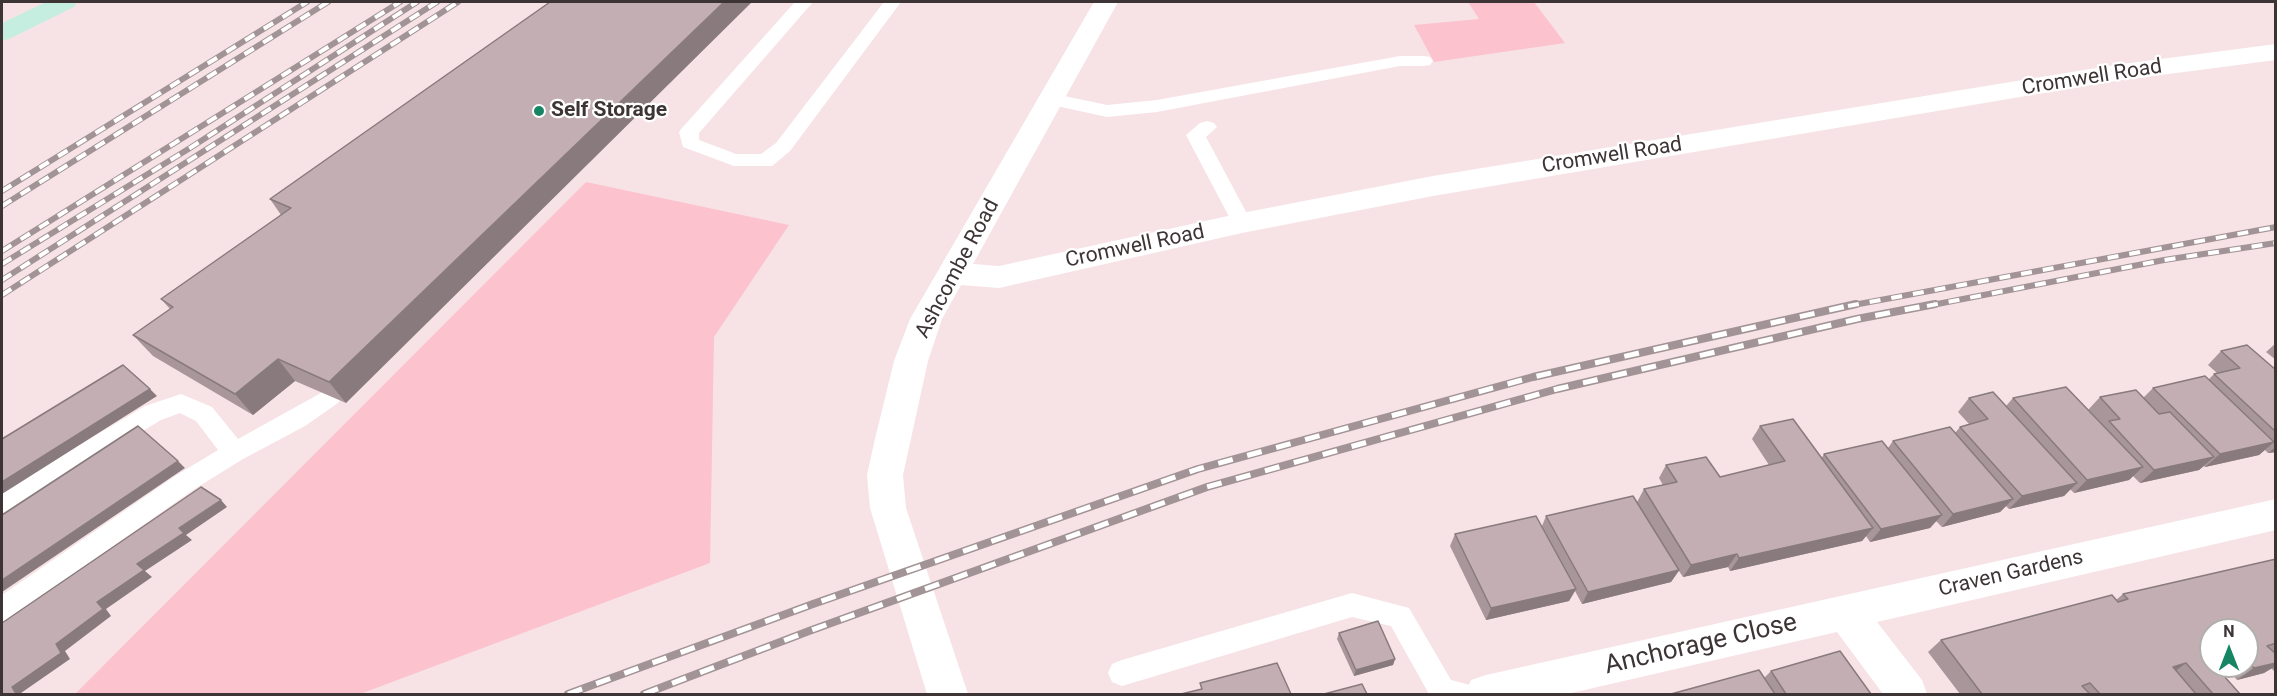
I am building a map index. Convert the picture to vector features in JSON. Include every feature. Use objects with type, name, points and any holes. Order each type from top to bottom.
[{"type":"main road","points":[[2,33],[65,2]]},
{"type":"street","name":"Ashcombe Road","points":[[947,694],[888,508],[885,475],[911,361],[926,319],[1106,2]]},
{"type":"street","name":"Cromwell Road","points":[[953,273],[999,277],[1242,223],[1542,168],[2115,73],[2276,52]]},
{"type":"street","name":"Craven Gardens","points":[[1846,612],[2276,514]]},
{"type":"street","name":"Anchorage Close","points":[[1486,694],[1846,612]]},
{"type":"street","points":[[1846,612],[1907,694]]},
{"type":"lane","points":[[804,2],[689,132],[690,143],[734,160],[765,161],[783,147],[892,2]]},
{"type":"lane","points":[[1050,99],[1107,111],[1157,106],[1400,61],[1424,61]]},
{"type":"lane","points":[[1207,127],[1196,135],[1242,223]]},
{"type":"lane","points":[[2,610],[184,483],[234,452],[297,419],[330,397]]},
{"type":"lane","points":[[2,503],[153,413],[181,403],[204,414],[234,452]]},
{"type":"lane","points":[[1122,673],[1352,605],[1400,616],[1443,692],[1460,694]]},
{"type":"shaded area","points":[[1468,2],[1534,2],[1565,43],[1434,62],[1414,25],[1479,19]]},
{"type":"shaded area","points":[[586,182],[789,225],[714,337],[710,563],[360,694],[75,694]]},
{"type":"building","name":"Self Storage","points":[[550,2],[724,2],[329,382],[278,359],[235,394],[133,335],[173,307],[161,299],[291,208],[270,199]]},
{"type":"building","points":[[2247,345],[2276,370],[2276,432],[2214,374],[2240,368],[2221,351]]},
{"type":"building","points":[[123,365],[150,389],[2,482],[2,439]]},
{"type":"building","points":[[2205,376],[2274,442],[2220,454],[2153,388]]},
{"type":"building","points":[[2066,387],[2143,467],[2087,480],[2013,398]]},
{"type":"building","points":[[2136,390],[2159,414],[2170,412],[2214,457],[2154,470],[2109,421],[2120,419],[2100,397]]},
{"type":"building","points":[[1993,392],[2077,483],[2022,496],[1960,427],[1988,419],[1969,398]]},
{"type":"building","points":[[1793,419],[1873,528],[1739,558],[1737,554],[1691,565],[1644,489],[1677,482],[1666,465],[1706,457],[1720,477],[1785,461],[1760,426]]},
{"type":"building","points":[[138,426],[178,461],[2,580],[2,515]]},
{"type":"building","points":[[1950,427],[2013,499],[1953,514],[1893,441]]},
{"type":"building","points":[[1882,441],[1942,515],[1881,529],[1824,454]]},
{"type":"building","points":[[201,487],[221,500],[179,528],[184,533],[137,564],[144,570],[97,602],[103,609],[56,644],[61,653],[12,687],[16,694],[2,694],[2,623]]},
{"type":"building","points":[[1633,496],[1679,570],[1588,592],[1546,516]]},
{"type":"building","points":[[1536,516],[1576,589],[1491,608],[1455,534]]},
{"type":"building","points":[[2276,559],[2276,643],[2267,646],[2276,654],[2276,663],[2259,667],[2259,618],[2199,618],[2199,678],[2186,663],[2173,667],[2196,694],[2100,694],[2090,683],[2082,686],[2090,694],[1982,694],[1941,640],[2112,595],[2118,602],[2128,599],[2123,594]]},
{"type":"building","points":[[1378,621],[1395,659],[1356,670],[1339,633]]},
{"type":"building","points":[[1840,651],[1871,694],[1786,694],[1771,671]]},
{"type":"building","points":[[1277,663],[1291,694],[1181,694],[1202,689],[1200,683]]},
{"type":"building","points":[[1759,670],[1775,694],[1671,694]]},
{"type":"building","points":[[2199,678],[2226,678],[2240,694],[2213,694]]},
{"type":"building","points":[[1362,684],[1367,694],[1324,694]]},
{"type":"railway","points":[[2,191],[307,2]]},
{"type":"railway","points":[[2,206],[328,2]]},
{"type":"railway","points":[[2,251],[400,2]]},
{"type":"railway","points":[[2,264],[190,148],[417,2]]},
{"type":"railway","points":[[2,280],[437,2]]},
{"type":"railway","points":[[2,295],[458,2]]},
{"type":"railway","points":[[1848,306],[2276,227]]},
{"type":"railway","points":[[1927,306],[2164,260],[2276,243]]},
{"type":"railway","points":[[568,694],[813,604],[1198,469],[1533,377],[1856,304]]},
{"type":"railway","points":[[644,694],[809,631],[1207,487],[1557,389],[1857,319],[1935,304]]},
{"type":"place","name":"Self Storage","points":[[539,111]]}]
